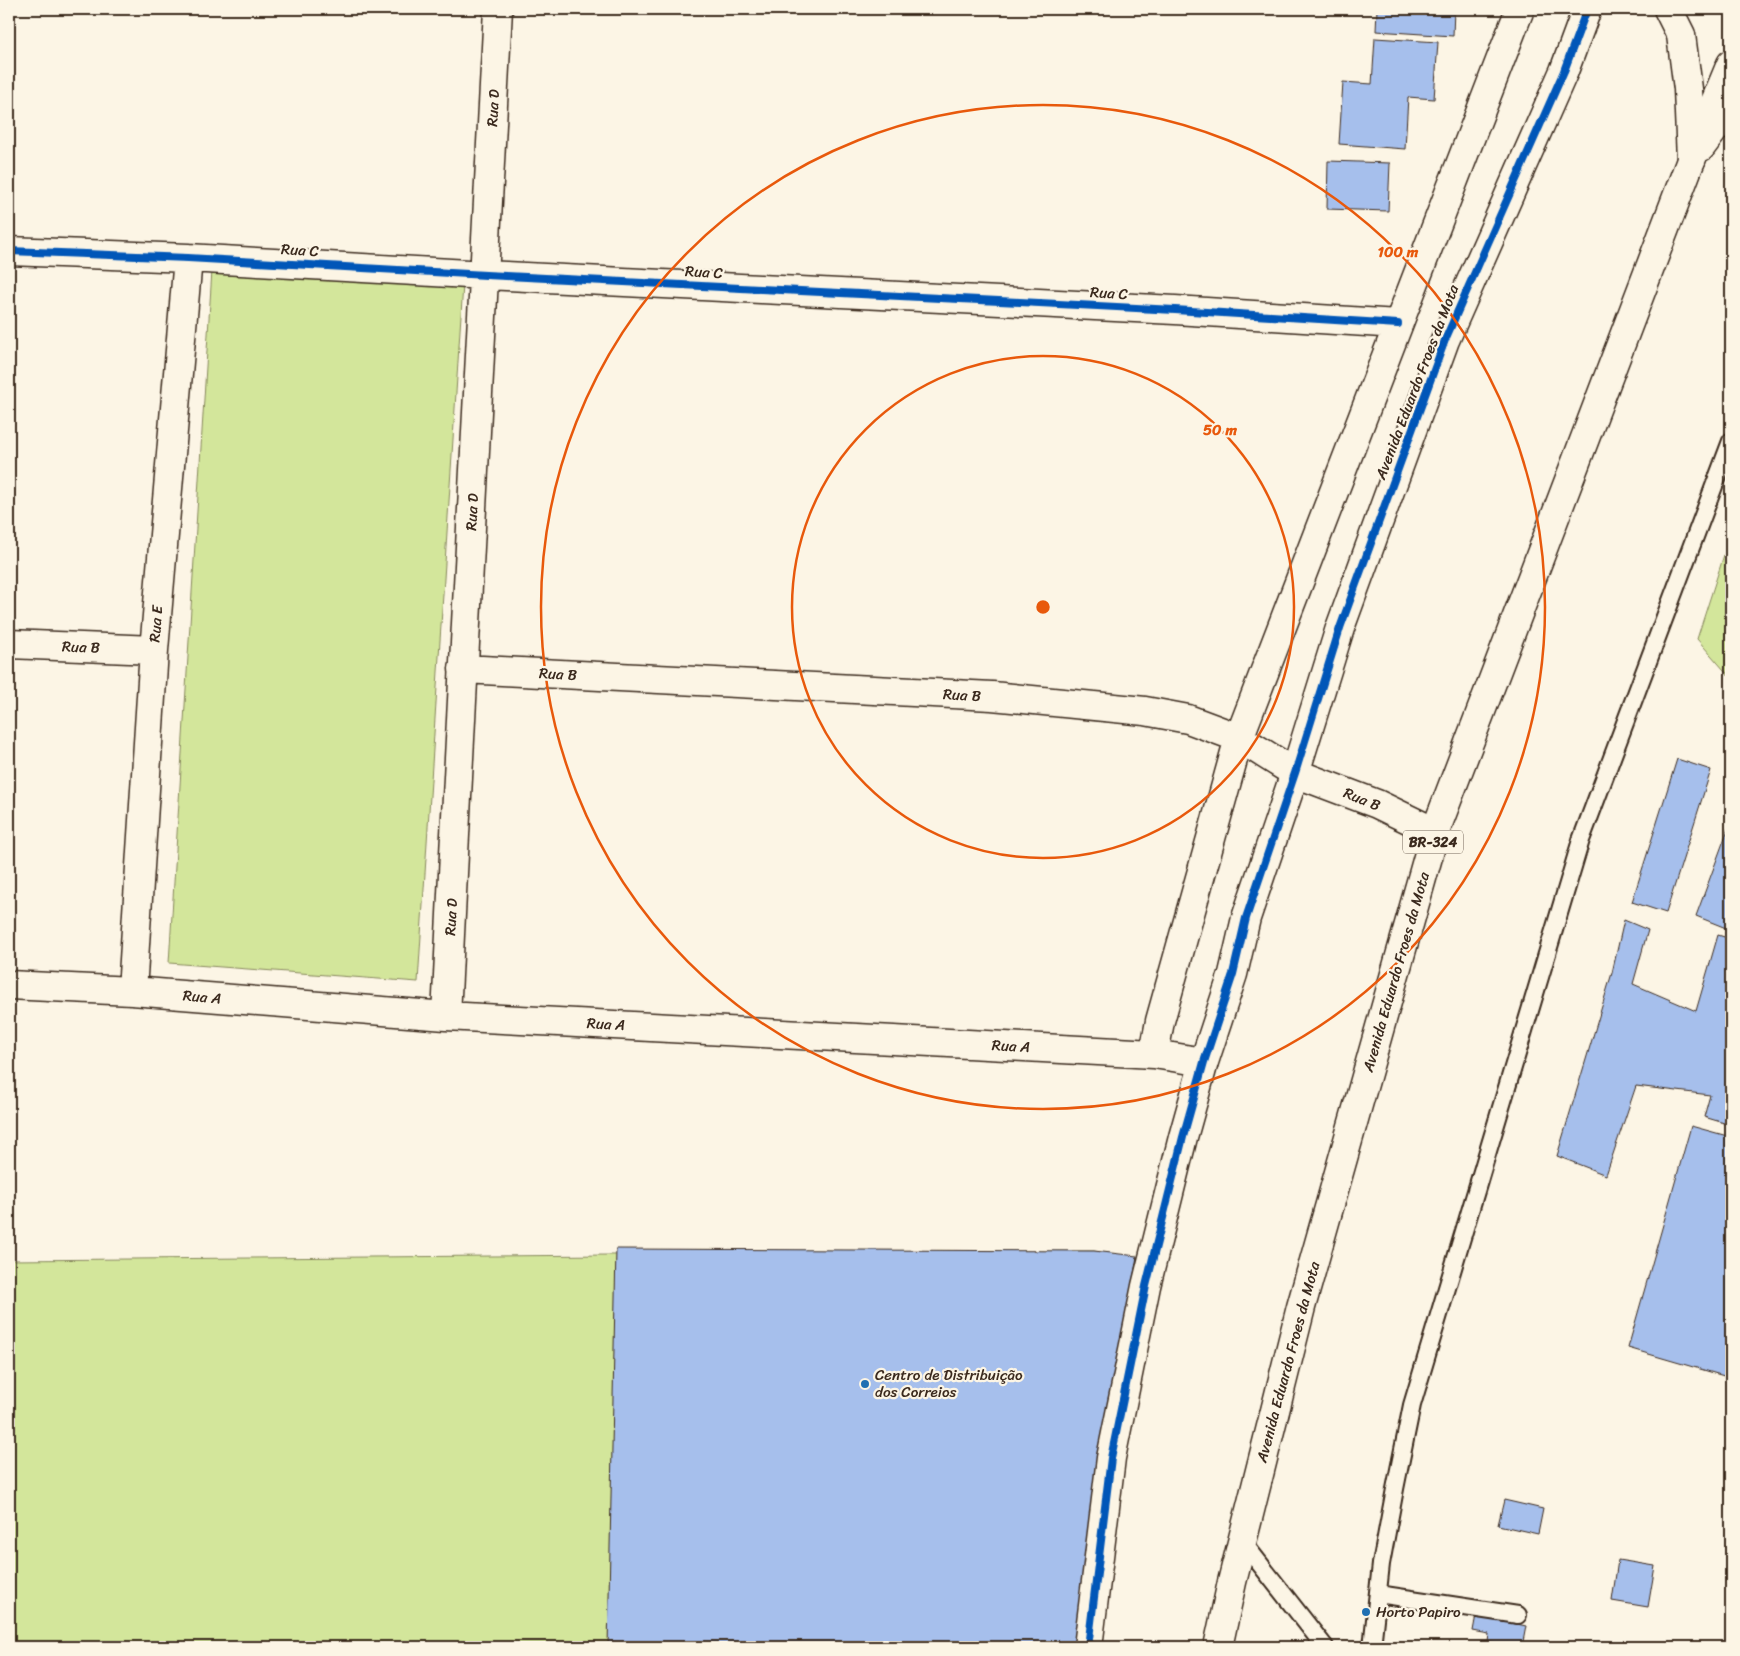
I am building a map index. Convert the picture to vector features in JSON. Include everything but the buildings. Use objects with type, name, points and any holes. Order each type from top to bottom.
[{"type":"main road","name":"Rua D","points":[[446,1016],[463,669],[486,275],[498,9]]},
{"type":"main road","points":[[1154,1054],[1160,1021],[1239,738],[1520,9]]},
{"type":"main road","name":"Avenida Eduardo Froes da Mota","points":[[1088,1647],[1113,1449],[1146,1286],[1183,1137],[1204,1062],[1233,974],[1246,918],[1295,773],[1340,628],[1444,340],[1564,71],[1587,9]]},
{"type":"main road","points":[[1668,9],[1681,35],[1688,89],[1692,160]]},
{"type":"main road","name":"Avenida Eduardo Froes da Mota","points":[[1218,1647],[1242,1542],[1301,1307],[1436,832],[1692,160],[1731,64]]},
{"type":"main road","points":[[1692,160],[1731,107]]},
{"type":"main road","name":"Rua C","points":[[9,251],[188,258],[1175,310],[1398,324]]},
{"type":"main road","name":"Rua E","points":[[132,991],[154,650],[188,258]]},
{"type":"main road","name":"Rua B","points":[[9,644],[154,650]]},
{"type":"main road","name":"Rua B","points":[[463,669],[992,696],[1145,711],[1188,720],[1239,738],[1295,773],[1377,804],[1436,832]]},
{"type":"main road","name":"Rua A","points":[[9,985],[132,991],[446,1016],[1154,1054],[1204,1062]]},
{"type":"lane","points":[[1372,1647],[1381,1564],[1412,1405],[1582,840],[1731,441]]},
{"type":"lane","points":[[1242,1542],[1325,1647]]},
{"type":"lane","points":[[1378,1594],[1518,1615]]},
{"type":"green space","points":[[212,270],[463,284],[418,982],[169,963]]},
{"type":"green space","points":[[1731,533],[1731,678],[1697,639]]},
{"type":"green space","points":[[1094,1251],[1137,1258],[1067,1647],[9,1647],[9,1260]]},
{"type":"cycle path","points":[[1088,1647],[1111,1458],[1146,1286],[1183,1137],[1204,1062],[1233,974],[1246,918],[1295,773],[1340,628],[1445,340],[1564,71],[1587,9]]},
{"type":"cycle path","points":[[9,251],[188,258],[1175,310],[1398,324]]},
{"type":"place","name":"Centro de Distribuição dos Correios","points":[[865,1384]]},
{"type":"place","name":"Horto Papiro","points":[[1366,1612]]}]
